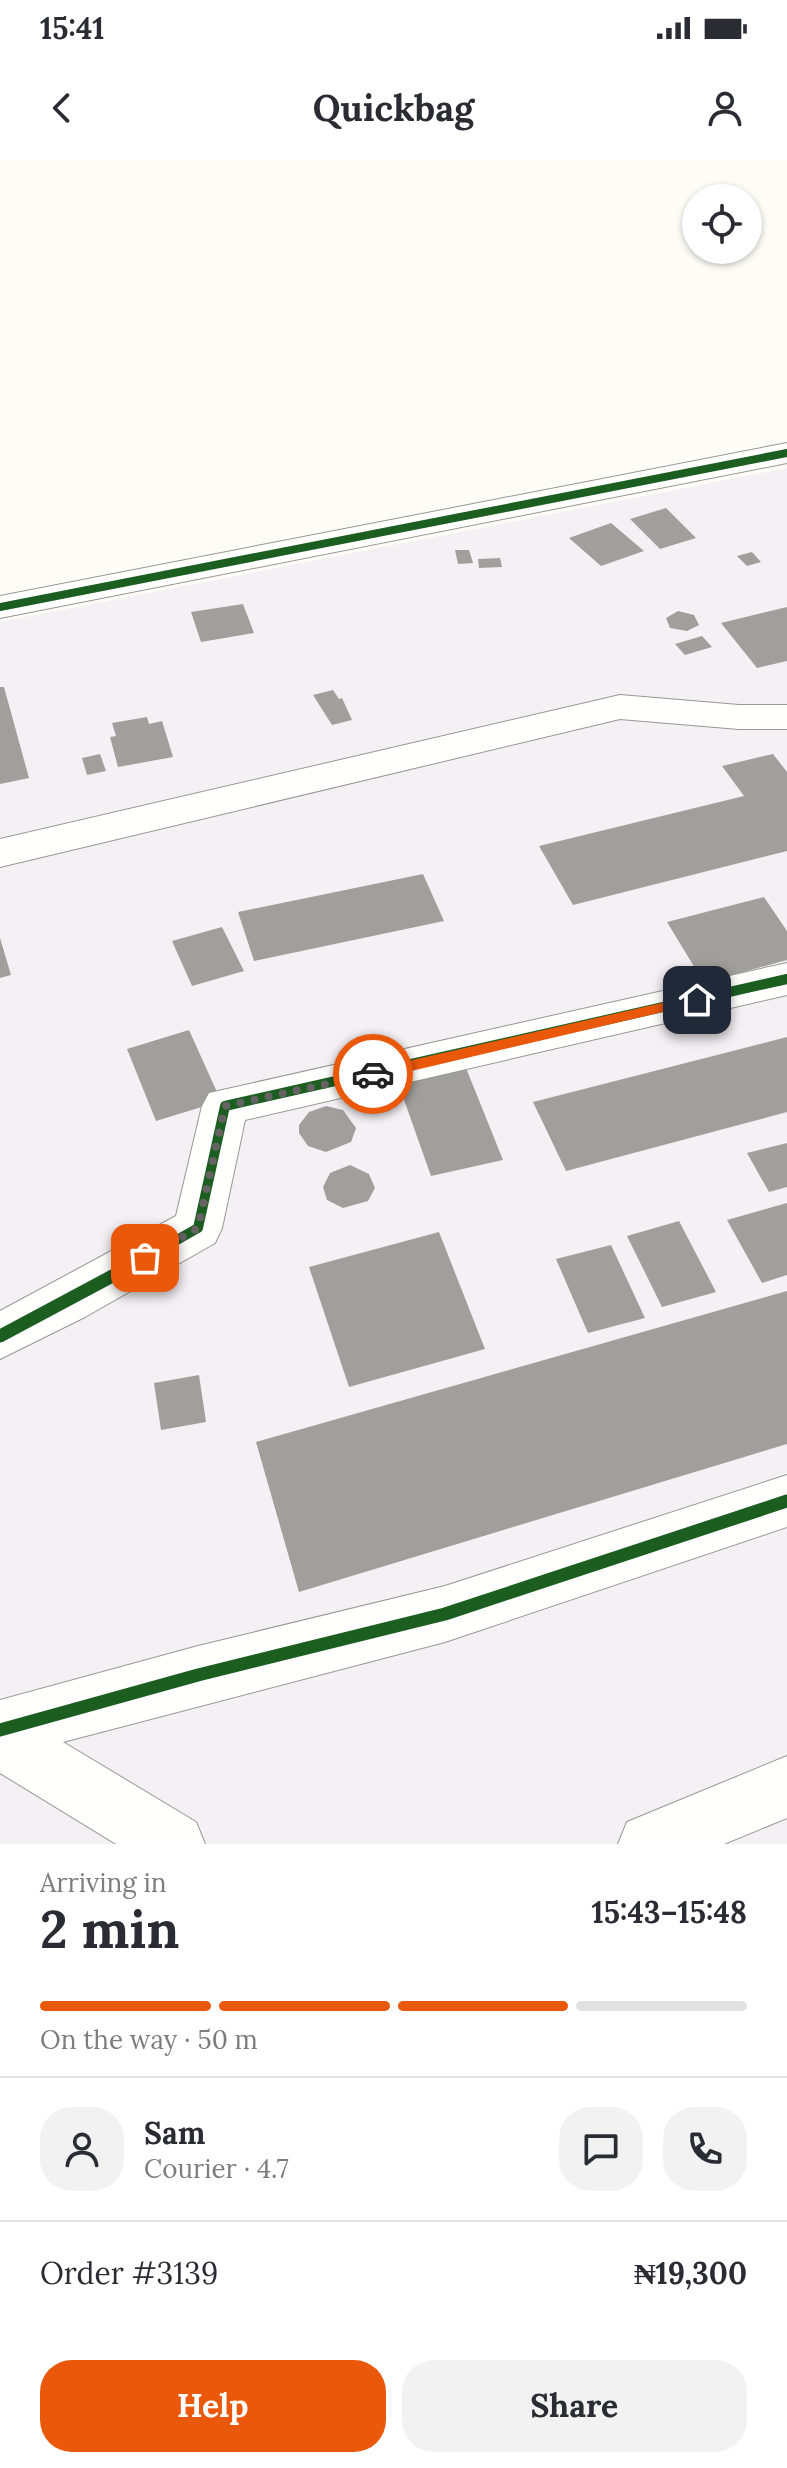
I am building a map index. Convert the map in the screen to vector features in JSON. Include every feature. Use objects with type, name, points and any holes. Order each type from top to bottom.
[{"type":"street","points":[[0,607],[787,453]]},
{"type":"street","points":[[0,853],[620,707],[739,717],[787,717]]},
{"type":"street","points":[[0,1336],[198,1228],[225,1106],[787,979]]},
{"type":"street","points":[[0,1730],[198,1675],[445,1614],[787,1501]]},
{"type":"street","points":[[0,1739],[174,1844]]},
{"type":"street","points":[[649,1844],[787,1787]]},
{"type":"shaded area","points":[[787,468],[787,1844],[0,1844],[0,622]]},
{"type":"building","points":[[666,508],[696,538],[660,549],[630,519]]},
{"type":"building","points":[[611,523],[644,551],[601,566],[569,538]]},
{"type":"building","points":[[455,550],[469,550],[473,563],[458,564]]},
{"type":"building","points":[[752,552],[761,562],[747,566],[737,556]]},
{"type":"building","points":[[500,558],[502,567],[479,568],[478,559]]},
{"type":"building","points":[[243,604],[254,633],[201,642],[191,612]]},
{"type":"building","points":[[787,607],[787,661],[757,668],[721,623]]},
{"type":"building","points":[[678,611],[694,615],[699,625],[687,631],[670,628],[666,618]]},
{"type":"building","points":[[702,636],[712,647],[685,655],[675,644]]},
{"type":"building","points":[[0,687],[4,687],[29,778],[0,784]]},
{"type":"building","points":[[333,690],[339,699],[342,698],[352,720],[332,725],[313,695]]},
{"type":"building","points":[[147,717],[149,724],[162,721],[173,757],[118,767],[110,737],[116,736],[112,723]]},
{"type":"building","points":[[100,754],[106,771],[87,775],[82,758]]},
{"type":"building","points":[[773,754],[787,772],[787,851],[573,905],[539,846],[744,796],[722,766]]},
{"type":"building","points":[[423,874],[444,921],[254,961],[238,912]]},
{"type":"building","points":[[764,897],[787,931],[787,960],[704,983],[667,922]]},
{"type":"building","points":[[222,927],[244,971],[192,986],[172,941]]},
{"type":"building","points":[[0,938],[11,975],[0,978]]},
{"type":"building","points":[[189,1030],[221,1101],[156,1121],[127,1049]]},
{"type":"building","points":[[787,1037],[787,1112],[566,1171],[533,1102]]},
{"type":"building","points":[[466,1068],[503,1160],[431,1176],[398,1083]]},
{"type":"building","points":[[326,1106],[343,1110],[356,1128],[351,1142],[326,1152],[308,1146],[299,1133],[299,1125],[309,1112]]},
{"type":"building","points":[[787,1143],[787,1187],[769,1192],[747,1153]]},
{"type":"building","points":[[350,1165],[369,1174],[375,1188],[368,1201],[343,1208],[327,1200],[323,1187],[330,1173]]},
{"type":"building","points":[[787,1203],[787,1275],[762,1283],[727,1220]]},
{"type":"building","points":[[679,1221],[716,1292],[662,1307],[627,1236]]},
{"type":"building","points":[[439,1232],[485,1349],[349,1387],[309,1267]]},
{"type":"building","points":[[611,1245],[645,1318],[588,1333],[556,1259]]},
{"type":"building","points":[[787,1291],[787,1444],[299,1592],[256,1442]]},
{"type":"building","points":[[199,1375],[206,1422],[161,1430],[154,1383]]},
{"type":"cycle path","points":[[0,607],[787,453]]},
{"type":"cycle path","points":[[0,1336],[198,1228],[225,1106],[787,979]]},
{"type":"cycle path","points":[[0,1730],[198,1675],[445,1614],[787,1501]]},
{"type":"way so far","points":[[145,1258],[198,1228],[225,1106],[373,1074]]},
{"type":"route","points":[[373,1074],[697,1000]]}]
